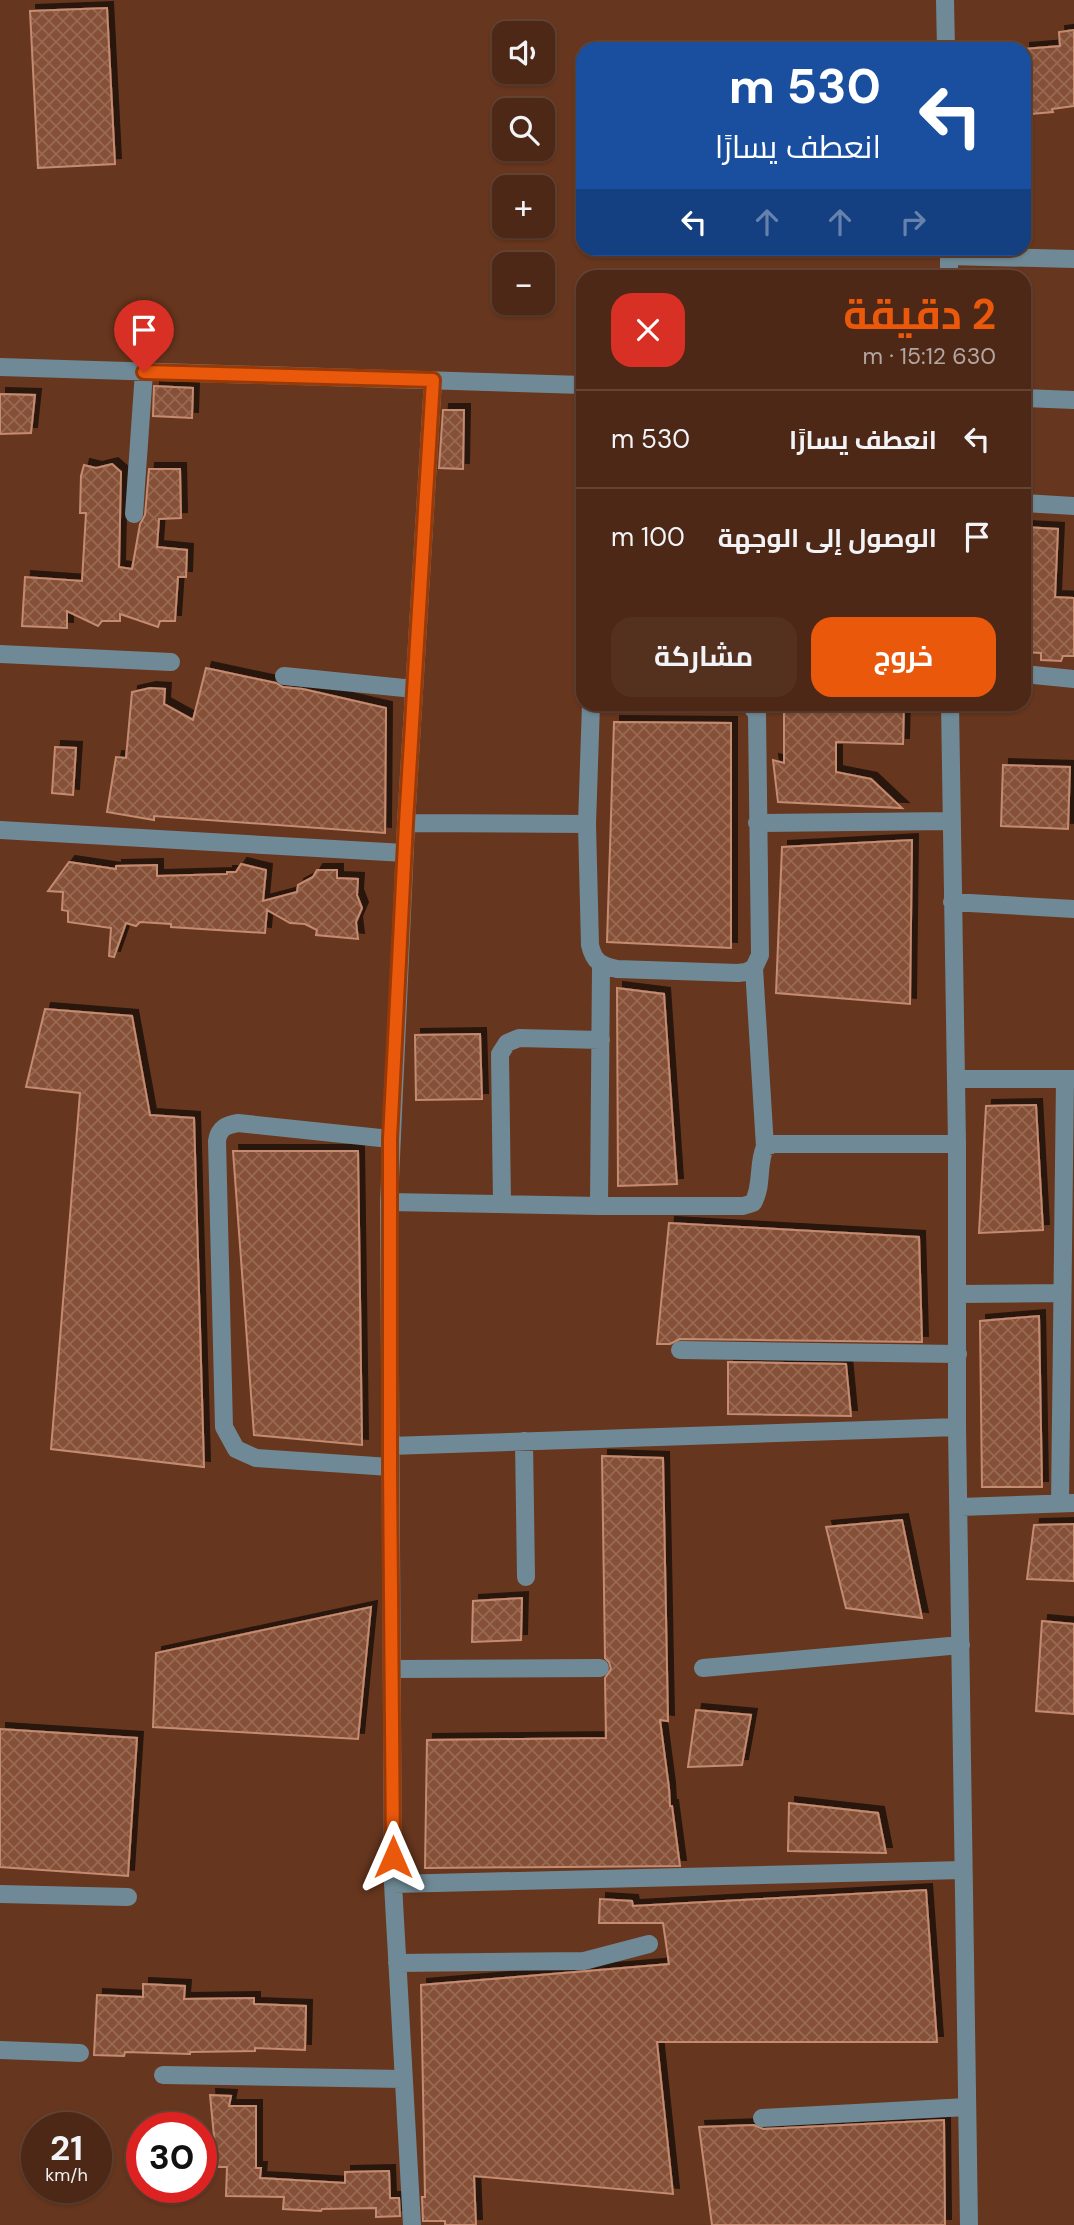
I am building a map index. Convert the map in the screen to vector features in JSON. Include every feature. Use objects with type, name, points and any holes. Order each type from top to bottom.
[{"type":"street","points":[[945,0],[946,42]]},
{"type":"street","points":[[1020,256],[1074,259]]},
{"type":"street","points":[[0,368],[576,385]]},
{"type":"street","points":[[134,514],[144,372]]},
{"type":"street","points":[[412,2225],[393,1884],[389,1202],[406,823],[433,380]]},
{"type":"street","points":[[1031,398],[1074,400]]},
{"type":"street","points":[[1031,503],[1074,506]]},
{"type":"street","points":[[0,654],[170,663]]},
{"type":"street","points":[[1031,675],[1074,679]]},
{"type":"street","points":[[284,676],[414,689]]},
{"type":"street","points":[[591,711],[587,824],[590,945],[593,958],[601,966],[617,969],[738,973],[754,968]]},
{"type":"street","points":[[389,1202],[599,1206],[743,1206],[753,1203],[758,1194],[761,1155],[765,1147],[754,968],[760,955],[755,711]]},
{"type":"street","points":[[950,711],[969,2225]]},
{"type":"street","points":[[757,823],[951,821]]},
{"type":"street","points":[[406,823],[587,824]]},
{"type":"street","points":[[0,830],[405,853]]},
{"type":"street","points":[[952,902],[1074,909]]},
{"type":"street","points":[[599,1206],[601,966]]},
{"type":"street","points":[[502,1204],[500,1054],[507,1043],[519,1038],[601,1040]]},
{"type":"street","points":[[956,1079],[1069,1079],[1062,1293],[1067,1503],[960,1507]]},
{"type":"street","points":[[390,1139],[238,1123],[226,1125],[219,1132],[217,1141],[224,1427],[236,1449],[256,1458],[390,1467]]},
{"type":"street","points":[[765,1147],[774,1144],[957,1144]]},
{"type":"street","points":[[958,1294],[1062,1293]]},
{"type":"street","points":[[680,1350],[958,1354]]},
{"type":"street","points":[[390,1446],[957,1427]]},
{"type":"street","points":[[524,1441],[526,1577]]},
{"type":"street","points":[[703,1668],[961,1645]]},
{"type":"street","points":[[392,1669],[600,1668]]},
{"type":"street","points":[[393,1884],[963,1870]]},
{"type":"street","points":[[0,1894],[128,1897]]},
{"type":"street","points":[[397,1964],[584,1961],[649,1944]]},
{"type":"street","points":[[0,2050],[80,2053]]},
{"type":"street","points":[[163,2075],[403,2079]]},
{"type":"street","points":[[762,2118],[967,2107]]},
{"type":"building","points":[[107,8],[115,164],[38,168],[30,11]]},
{"type":"building","points":[[1074,30],[1074,106],[1031,114],[1031,48],[1060,46],[1059,32]]},
{"type":"building","points":[[154,386],[193,388],[192,418],[153,416]]},
{"type":"building","points":[[0,394],[35,395],[31,433],[0,434]]},
{"type":"building","points":[[443,410],[464,410],[463,469],[439,468]]},
{"type":"building","points":[[112,464],[121,472],[119,567],[132,569],[140,524],[145,515],[149,469],[180,469],[181,518],[159,519],[157,547],[187,550],[186,577],[178,577],[175,621],[160,621],[158,627],[120,614],[120,621],[102,621],[98,626],[67,611],[67,628],[22,626],[25,577],[82,581],[86,513],[80,513],[81,476],[84,465],[96,468]]},
{"type":"building","points":[[1031,527],[1058,529],[1055,597],[1074,598],[1074,656],[1063,656],[1061,661],[1041,660],[1041,653],[1031,652]]},
{"type":"building","points":[[206,668],[386,708],[385,833],[154,816],[154,820],[107,812],[116,757],[126,758],[132,692],[150,688],[165,689],[164,704],[193,720]]},
{"type":"building","points":[[784,711],[904,711],[903,744],[836,742],[836,772],[871,779],[902,808],[778,802],[773,760],[784,763]]},
{"type":"building","points":[[614,722],[731,723],[731,948],[607,942]]},
{"type":"building","points":[[55,747],[76,748],[73,795],[52,793]]},
{"type":"building","points":[[1003,765],[1070,767],[1068,829],[1001,826]]},
{"type":"building","points":[[912,840],[910,1004],[776,993],[782,847]]},
{"type":"building","points":[[69,862],[116,869],[116,866],[157,865],[157,876],[227,874],[236,872],[241,864],[266,870],[263,901],[297,892],[298,885],[313,877],[317,870],[337,870],[337,878],[358,879],[357,895],[362,908],[356,922],[358,939],[316,935],[317,930],[305,924],[290,923],[267,910],[265,933],[171,927],[171,924],[140,922],[136,926],[126,923],[114,957],[109,956],[111,928],[68,922],[68,911],[62,910],[63,892],[48,891]]},
{"type":"building","points":[[617,988],[664,994],[677,1184],[618,1186]]},
{"type":"building","points":[[45,1009],[132,1016],[150,1115],[194,1118],[204,1467],[51,1449],[80,1093],[26,1087]]},
{"type":"building","points":[[480,1034],[482,1099],[416,1100],[415,1035]]},
{"type":"building","points":[[1036,1105],[1043,1230],[979,1233],[986,1106]]},
{"type":"building","points":[[233,1151],[358,1151],[362,1445],[254,1435]]},
{"type":"building","points":[[669,1223],[919,1237],[922,1342],[680,1339],[670,1344],[657,1344]]},
{"type":"building","points":[[1039,1316],[1042,1487],[982,1487],[980,1321]]},
{"type":"building","points":[[728,1362],[846,1364],[851,1416],[728,1414]]},
{"type":"building","points":[[602,1456],[663,1458],[668,1721],[660,1720],[680,1866],[425,1868],[427,1740],[606,1738],[605,1678],[611,1669],[605,1658]]},
{"type":"building","points":[[902,1520],[922,1618],[846,1608],[826,1527]]},
{"type":"building","points":[[1074,1524],[1074,1581],[1027,1579],[1034,1525]]},
{"type":"building","points":[[522,1598],[521,1640],[472,1642],[473,1601]]},
{"type":"building","points":[[371,1607],[358,1739],[153,1727],[156,1653]]},
{"type":"building","points":[[1042,1621],[1074,1624],[1074,1714],[1036,1711]]},
{"type":"building","points":[[696,1710],[751,1715],[742,1765],[688,1767]]},
{"type":"building","points":[[0,1729],[137,1738],[128,1876],[0,1867]]},
{"type":"building","points":[[789,1803],[878,1813],[886,1853],[788,1851]]},
{"type":"building","points":[[926,1890],[937,2042],[657,2042],[673,2194],[474,2176],[476,2225],[445,2225],[445,2221],[423,2221],[422,2197],[425,2197],[421,1985],[669,1964],[663,1923],[599,1923],[600,1899],[632,1901],[633,1906]]},
{"type":"building","points":[[143,1984],[185,1986],[184,1999],[254,1998],[254,2004],[306,2006],[305,2050],[255,2048],[255,2051],[190,2054],[125,2052],[124,2056],[94,2055],[97,1995],[143,1997]]},
{"type":"building","points":[[210,2095],[231,2096],[229,2106],[256,2106],[256,2168],[261,2168],[260,2178],[345,2183],[345,2172],[389,2171],[390,2198],[399,2198],[400,2216],[376,2217],[376,2208],[321,2211],[283,2209],[284,2197],[226,2196],[227,2167],[217,2167],[217,2112],[212,2112]]},
{"type":"building","points":[[944,2120],[945,2225],[712,2225],[699,2127],[754,2125],[763,2129]]},
{"type":"route","points":[[144,372],[433,380],[390,1139],[393,1857]]}]
